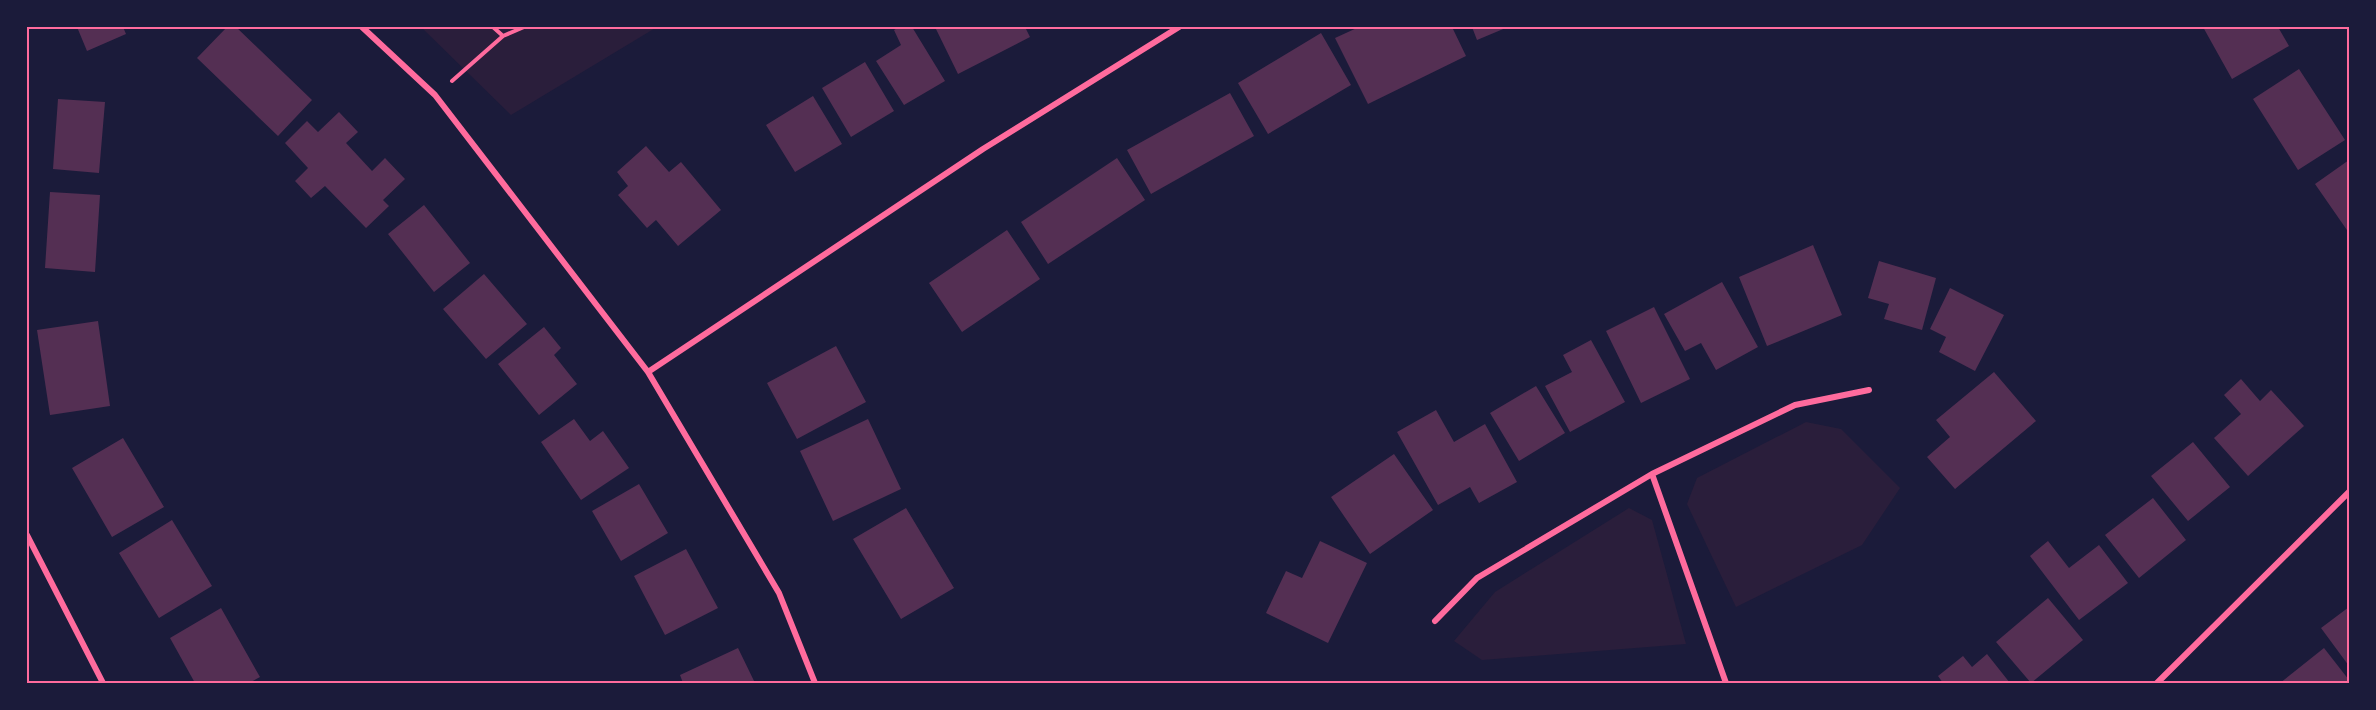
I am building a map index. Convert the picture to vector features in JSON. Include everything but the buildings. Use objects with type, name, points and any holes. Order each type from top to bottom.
[{"type":"street","points":[[362,27],[435,95],[648,372],[779,593],[815,683]]},
{"type":"street","points":[[648,372],[982,149],[1179,27]]},
{"type":"street","points":[[1435,621],[1477,579],[1652,474],[1795,405],[1869,390]]},
{"type":"street","points":[[1652,474],[1726,683]]},
{"type":"street","points":[[2157,683],[2349,492]]},
{"type":"street","points":[[27,536],[103,683]]},
{"type":"path","points":[[493,27],[503,36]]},
{"type":"path","points":[[435,95],[503,36],[524,27]]},
{"type":"shaded area","points":[[421,27],[657,27],[511,115]]},
{"type":"shaded area","points":[[1806,422],[1841,429],[1900,488],[1862,545],[1736,607],[1687,504],[1697,478]]},
{"type":"shaded area","points":[[1629,508],[1652,520],[1686,644],[1482,660],[1454,641],[1495,592]]}]
